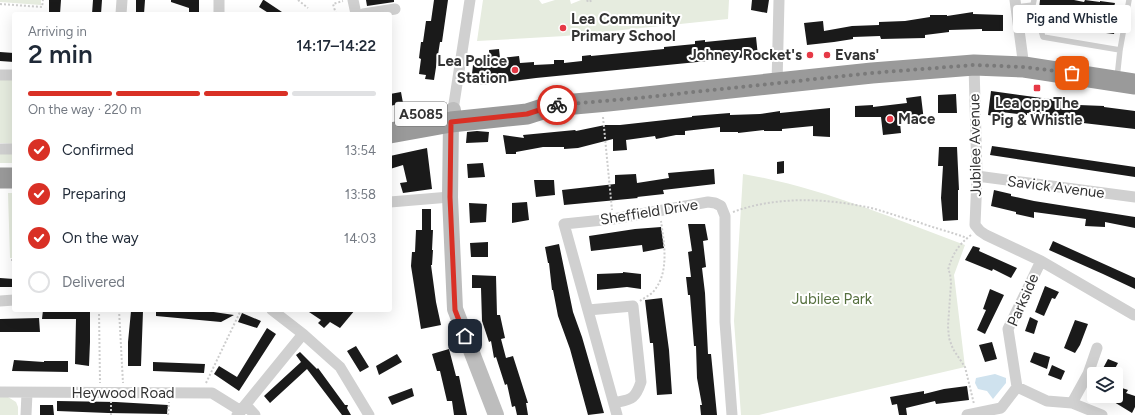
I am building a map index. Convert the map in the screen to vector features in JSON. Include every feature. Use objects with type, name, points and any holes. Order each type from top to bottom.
[{"type":"highway","name":"A5085","points":[[392,119],[527,114],[552,106],[872,73],[974,65],[1024,67],[1072,73],[1126,83]]},
{"type":"highway","name":"A5085","points":[[392,132],[452,116]]},
{"type":"highway","points":[[0,178],[12,178]]},
{"type":"street","points":[[121,12],[122,0]]},
{"type":"street","points":[[218,12],[219,0]]},
{"type":"street","points":[[353,0],[356,12]]},
{"type":"street","points":[[470,0],[452,116],[450,197],[455,310],[496,415]]},
{"type":"street","points":[[777,84],[779,0]]},
{"type":"street","points":[[1016,3],[1024,67]]},
{"type":"street","points":[[372,12],[395,7]]},
{"type":"street","name":"Jubilee Avenue","points":[[974,65],[977,228]]},
{"type":"street","points":[[0,75],[12,75]]},
{"type":"street","points":[[0,149],[12,149]]},
{"type":"street","name":"Savick Avenue","points":[[977,176],[1135,197]]},
{"type":"street","points":[[392,202],[450,197]]},
{"type":"street","name":"Sheffield Drive","points":[[618,415],[564,224],[660,212],[708,202],[721,206],[725,216]]},
{"type":"street","points":[[725,216],[725,322],[732,415]]},
{"type":"street","name":"Parkside","points":[[977,228],[1041,261],[1134,315]]},
{"type":"street","name":"Parkside","points":[[1017,387],[1008,329],[1041,261]]},
{"type":"street","points":[[0,301],[12,300]]},
{"type":"street","points":[[588,310],[633,306],[641,382],[637,394],[629,399],[614,402]]},
{"type":"street","points":[[275,312],[304,334],[340,367],[369,415]]},
{"type":"street","points":[[241,410],[304,334]]},
{"type":"street","points":[[1072,403],[1088,374],[1097,348]]},
{"type":"street","points":[[972,414],[1001,408],[1017,387],[1047,402],[1072,403],[1102,415]]},
{"type":"street","name":"Heywood Road","points":[[0,392],[212,393],[241,410],[255,415]]},
{"type":"street","points":[[26,415],[27,392]]},
{"type":"lane","points":[[1126,83],[1120,50],[1128,0]]},
{"type":"lane","points":[[1016,3],[1033,3],[1043,37],[1120,50]]},
{"type":"path","points":[[0,4],[42,7],[43,0]]},
{"type":"path","points":[[298,0],[308,8]]},
{"type":"path","points":[[335,12],[333,4],[347,0]]},
{"type":"path","points":[[587,0],[588,2],[593,0]]},
{"type":"path","points":[[601,102],[613,219]]},
{"type":"path","points":[[725,216],[745,208],[768,203],[789,200],[814,200],[871,208],[967,238]]},
{"type":"path","points":[[633,306],[653,292],[660,282],[665,260],[660,212]]},
{"type":"path","points":[[972,414],[965,367],[953,349],[949,338],[948,326],[951,283],[950,273],[948,270],[956,250],[977,228]]},
{"type":"path","points":[[98,312],[100,393]]},
{"type":"path","points":[[119,312],[124,393]]},
{"type":"path","points":[[201,393],[240,312]]},
{"type":"green space","points":[[0,0],[41,0],[41,5],[0,2]]},
{"type":"green space","name":"Lea Community Primary School","points":[[483,0],[539,0],[542,4],[555,0],[570,0],[571,4],[581,0],[729,0],[728,19],[565,36],[477,41]]},
{"type":"green space","points":[[12,79],[12,144],[0,143],[0,80]]},
{"type":"green space","points":[[0,153],[12,153],[12,163],[0,163]]},
{"type":"green space","name":"Jubilee Park","points":[[743,174],[828,195],[965,245],[954,275],[965,367],[759,415],[741,415],[734,321]]},
{"type":"green space","points":[[8,193],[12,193],[12,258],[10,258]]},
{"type":"green space","points":[[0,397],[8,397],[16,402],[18,407],[18,415],[0,415]]},
{"type":"water","points":[[995,374],[1006,378],[1006,383],[993,399],[987,391],[978,389],[975,383],[976,378]]},
{"type":"building","points":[[49,0],[61,0],[60,12],[49,12]]},
{"type":"building","points":[[93,0],[102,0],[101,12],[92,12]]},
{"type":"building","points":[[136,0],[145,0],[144,12],[136,12]]},
{"type":"building","points":[[171,0],[199,0],[199,12],[189,12],[189,8],[171,2]]},
{"type":"building","points":[[264,0],[282,12],[267,12],[259,7]]},
{"type":"building","points":[[366,0],[394,0],[394,2],[367,6]]},
{"type":"building","points":[[434,0],[448,0],[442,42],[440,42],[434,80],[425,79],[426,75],[419,74],[421,59],[419,58],[426,21],[431,21]]},
{"type":"building","points":[[752,0],[769,0],[767,13],[751,10]]},
{"type":"building","points":[[1040,0],[1074,0],[1084,2],[1085,0],[1115,3],[1112,15],[1118,16],[1114,34],[1098,32],[1065,24],[1064,27],[1045,23],[1045,15],[1040,13],[1039,9]]},
{"type":"building","points":[[973,12],[973,14],[1003,15],[1003,31],[982,31],[982,29],[949,30],[949,32],[925,35],[925,38],[881,39],[880,36],[853,37],[853,39],[807,45],[804,23],[823,21],[824,31],[852,26],[879,25],[879,22],[905,21],[930,17],[930,15],[947,16]]},
{"type":"building","points":[[756,37],[758,56],[536,78],[488,85],[471,83],[473,65],[490,67],[489,50],[499,49],[500,58],[519,56],[520,63],[534,62],[534,65],[554,64],[554,60],[564,60],[564,63],[582,61],[582,56],[664,49],[664,47],[695,44],[695,41],[705,40],[705,42]]},
{"type":"building","points":[[0,52],[12,53],[12,62],[0,61]]},
{"type":"building","points":[[991,91],[1079,103],[1079,105],[1104,106],[1135,111],[1135,129],[1057,120],[1057,117],[1027,113],[1027,115],[1001,112],[1000,117],[988,115]]},
{"type":"building","points":[[401,92],[403,103],[392,106],[392,94]]},
{"type":"building","points":[[956,94],[957,113],[938,113],[938,95]]},
{"type":"building","points":[[921,96],[924,121],[900,123],[901,133],[883,135],[881,117],[855,117],[855,106],[873,105],[873,107],[907,103],[906,98]]},
{"type":"building","points":[[830,108],[830,137],[813,136],[813,126],[782,129],[782,131],[764,130],[738,133],[720,132],[720,127],[685,131],[685,135],[676,135],[656,139],[655,136],[626,140],[627,150],[613,151],[613,139],[578,148],[564,149],[564,147],[543,147],[516,152],[516,154],[506,154],[503,135],[524,138],[523,135],[576,131],[605,125],[620,125],[692,116],[730,113],[730,115],[760,114],[780,111],[780,113]]},
{"type":"building","points":[[467,132],[489,132],[488,142],[466,143]]},
{"type":"building","points":[[992,146],[1135,167],[1135,177],[990,155]]},
{"type":"building","points":[[939,147],[957,147],[959,190],[958,220],[943,221],[941,198],[943,166],[938,166]]},
{"type":"building","points":[[427,148],[432,189],[403,193],[400,183],[407,182],[403,165],[392,168],[392,156]]},
{"type":"building","points":[[784,161],[784,173],[777,174],[777,162]]},
{"type":"building","points":[[483,163],[485,177],[468,178],[467,164]]},
{"type":"building","points":[[714,169],[715,184],[663,190],[664,194],[637,197],[638,198],[564,205],[562,190],[615,184],[615,175],[636,174],[637,183],[669,178],[668,173]]},
{"type":"building","points":[[534,180],[554,180],[555,195],[536,197]]},
{"type":"building","points":[[994,190],[1011,194],[1011,196],[1034,201],[1135,217],[1135,228],[1105,222],[1105,227],[1085,226],[1086,219],[1034,212],[1034,218],[1016,214],[1016,212],[991,206]]},
{"type":"building","points":[[527,202],[529,220],[512,223],[512,203]]},
{"type":"building","points":[[469,203],[487,204],[486,222],[470,223]]},
{"type":"building","points":[[422,209],[431,209],[433,250],[431,265],[441,325],[421,329],[411,266],[412,252],[415,252],[416,230],[422,230]]},
{"type":"building","points":[[688,224],[705,224],[708,240],[703,241],[706,267],[702,268],[705,293],[708,354],[711,354],[717,415],[701,415],[700,405],[702,405],[697,378],[696,346],[694,346],[690,295],[688,295],[686,277],[691,277],[688,252],[692,251]]},
{"type":"building","points":[[661,227],[664,248],[643,252],[642,245],[591,251],[589,236],[635,229]]},
{"type":"building","points":[[1053,241],[1135,278],[1135,289],[1049,250]]},
{"type":"building","points":[[488,242],[488,257],[471,257],[470,243]]},
{"type":"building","points":[[559,244],[573,312],[582,337],[604,413],[588,415],[570,349],[558,316],[545,247]]},
{"type":"building","points":[[973,246],[980,248],[979,251],[1017,268],[1011,278],[993,269],[992,271],[965,260]]},
{"type":"building","points":[[623,272],[641,274],[641,289],[627,287],[597,290],[597,274]]},
{"type":"building","points":[[472,275],[496,276],[497,315],[500,315],[505,338],[501,339],[506,358],[513,356],[528,403],[526,403],[528,415],[517,415],[515,406],[512,407],[507,384],[505,385],[496,357],[494,358],[491,341],[489,342],[482,321],[481,288],[472,288]]},
{"type":"building","points":[[0,278],[12,279],[12,287],[0,287]]},
{"type":"building","points":[[1045,286],[1059,292],[1055,299],[1052,298],[1044,316],[1035,312]]},
{"type":"building","points":[[990,289],[1004,295],[985,334],[977,330],[986,310],[983,309]]},
{"type":"building","points":[[662,298],[669,350],[672,394],[657,395],[653,343],[650,343],[645,300]]},
{"type":"building","points":[[43,312],[90,312],[89,366],[75,364],[76,319],[42,319]]},
{"type":"building","points":[[131,312],[143,312],[141,366],[128,366],[128,342]]},
{"type":"building","points":[[156,312],[214,312],[234,315],[221,322],[156,316]]},
{"type":"building","points":[[309,312],[353,312],[340,328],[330,322],[324,328],[318,323],[321,320]]},
{"type":"building","points":[[242,313],[261,321],[257,328],[238,322]]},
{"type":"building","points":[[1030,317],[1038,321],[1034,334],[1025,331]]},
{"type":"building","points":[[39,318],[40,332],[0,332],[0,319]]},
{"type":"building","points":[[1075,320],[1088,324],[1080,345],[1075,353],[1064,348]]},
{"type":"building","points":[[267,328],[276,334],[239,391],[214,374],[219,366],[237,377]]},
{"type":"building","points":[[992,342],[997,359],[985,362],[979,345]]},
{"type":"building","points":[[356,346],[369,367],[360,372],[347,351]]},
{"type":"building","points":[[449,349],[456,376],[459,376],[467,415],[454,415],[452,401],[447,401],[440,371],[437,371],[432,354]]},
{"type":"building","points":[[300,352],[317,369],[318,368],[345,405],[348,405],[347,408],[351,415],[342,415],[307,369],[270,403],[264,396],[301,362],[296,355]]},
{"type":"building","points":[[1034,352],[1050,357],[1047,369],[1030,362]]},
{"type":"building","points":[[397,354],[402,362],[379,375],[376,366]]},
{"type":"building","points":[[1108,359],[1118,363],[1116,367],[1104,367]]},
{"type":"building","points":[[14,360],[44,362],[68,361],[68,372],[12,371]]},
{"type":"building","points":[[153,362],[205,364],[204,373],[153,371]]},
{"type":"building","points":[[1052,365],[1065,371],[1061,380],[1048,375]]},
{"type":"building","points":[[967,386],[969,400],[936,404],[935,401],[906,408],[907,415],[899,415],[897,404],[892,405],[890,397],[924,391],[924,394],[944,389]]},
{"type":"building","points":[[412,388],[414,396],[392,405],[388,397]]},
{"type":"building","points":[[1123,388],[1128,390],[1126,393],[1135,396],[1135,407],[1132,413],[1116,403],[1123,403]]},
{"type":"building","points":[[57,401],[168,405],[167,414],[108,413],[57,411]]},
{"type":"building","points":[[40,405],[53,405],[54,415],[40,415]]},
{"type":"way so far","points":[[557,105],[777,84],[872,73],[974,65],[1024,67],[1072,73]]},
{"type":"place","name":"Lea Community Primary School","points":[[563,28]]},
{"type":"place","name":"Johney Rocket's","points":[[810,55]]},
{"type":"place","name":"Evans'","points":[[827,55]]},
{"type":"place","name":"Lea Police Station","points":[[515,70]]},
{"type":"place","name":"Pig and Whistle","points":[[1072,73]]},
{"type":"place","name":"Lea opp The Pig & Whistle","points":[[1037,88]]},
{"type":"place","name":"Mace","points":[[890,119]]},
{"type":"route","points":[[465,336],[455,310],[450,197],[451,122],[527,114],[557,105]]}]
